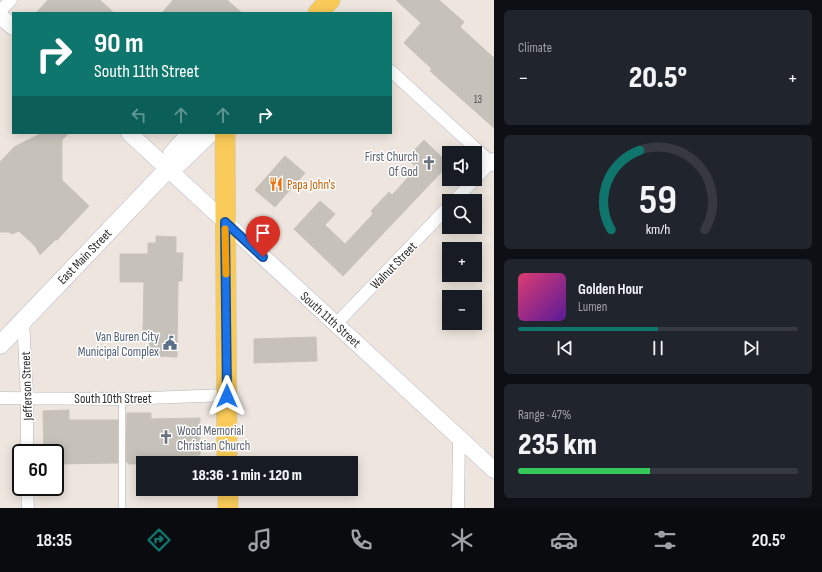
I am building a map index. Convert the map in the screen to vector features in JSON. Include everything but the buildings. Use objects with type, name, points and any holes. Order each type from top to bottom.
[{"type":"main road","name":"East Main Street","points":[[168,169],[171,155],[190,134]]},
{"type":"main road","name":"East Main Street","points":[[0,345],[23,319],[168,169],[179,163],[209,134]]},
{"type":"main road","points":[[225,134],[227,456]]},
{"type":"main road","points":[[228,496],[228,508]]},
{"type":"street","points":[[0,12],[11,0]]},
{"type":"street","points":[[0,16],[12,27]]},
{"type":"street","points":[[392,72],[493,162],[482,172]]},
{"type":"street","name":"South 11th Street","points":[[130,134],[494,470]]},
{"type":"street","points":[[461,194],[468,186]]},
{"type":"street","name":"Walnut Street","points":[[336,324],[442,213]]},
{"type":"street","name":"Jefferson Street","points":[[23,319],[27,398],[27,444]]},
{"type":"street","name":"South 10th Street","points":[[0,398],[227,396]]},
{"type":"street","points":[[458,508],[459,437]]},
{"type":"street","points":[[27,496],[28,508]]},
{"type":"lane","points":[[122,398],[122,508]]},
{"type":"slow traffic","points":[[225,229],[226,274]]},
{"type":"place","name":"First Church Of God","points":[[429,163]]},
{"type":"place","name":"Papa John's","points":[[276,184]]},
{"type":"place","name":"Van Buren City Municipal Complex","points":[[170,343]]},
{"type":"place","name":"Wood Memorial Christian Church","points":[[166,437]]},
{"type":"route","points":[[227,396],[225,222],[263,257]]}]
